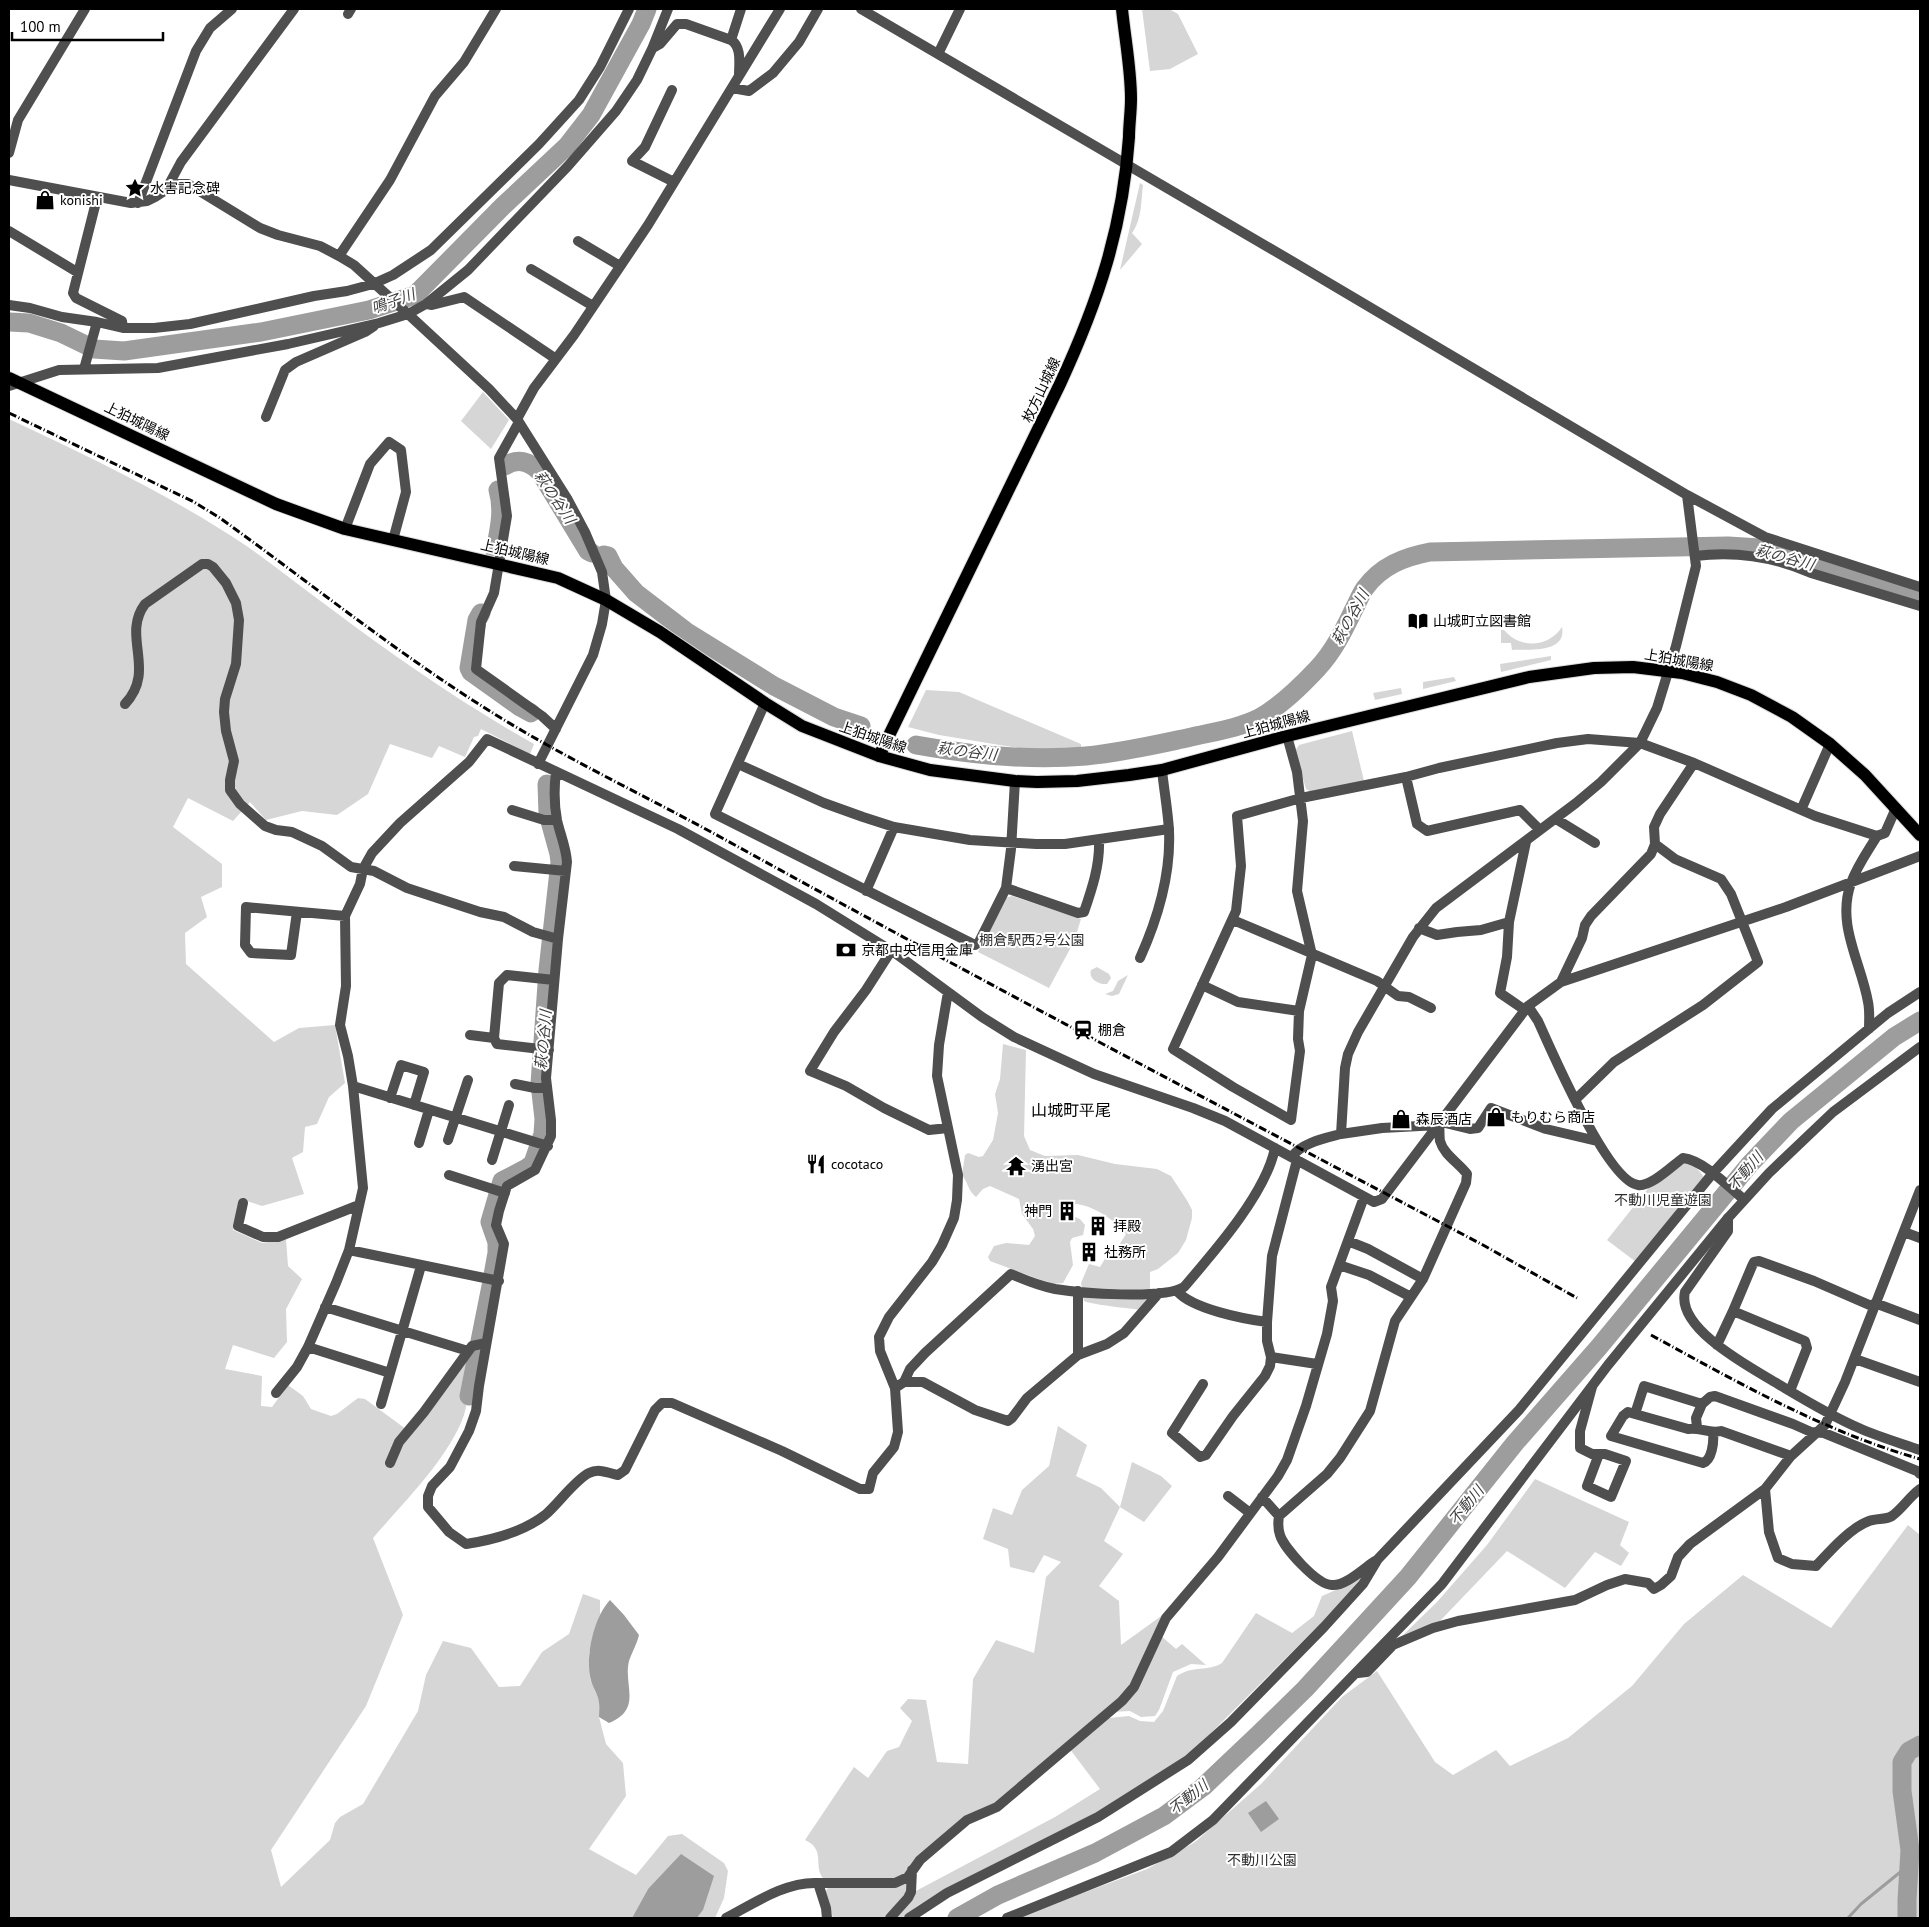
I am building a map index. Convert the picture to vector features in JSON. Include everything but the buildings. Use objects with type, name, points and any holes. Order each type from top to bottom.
[{"type":"main road","name":"枚方山城線","points":[[879,756],[1085,331],[1100,291],[1122,205],[1127,164],[1131,99],[1122,9]]},
{"type":"main road","name":"上狛城陽線","points":[[9,378],[15,385],[76,408],[276,504],[345,529],[558,578],[606,600],[660,632],[802,726],[879,756],[930,770],[1015,781],[1077,781],[1162,770],[1287,736],[1549,674],[1594,668],[1632,667],[1668,671],[1708,680],[1751,695],[1792,717],[1830,744],[1871,780],[1920,835]]},
{"type":"street","points":[[9,153],[18,120],[85,9]]},
{"type":"street","points":[[138,202],[196,51],[210,28],[232,9]]},
{"type":"street","points":[[167,188],[181,162],[294,9]]},
{"type":"street","points":[[339,256],[390,180],[435,96],[464,62],[496,9]]},
{"type":"street","points":[[9,305],[30,308],[96,325],[123,328],[154,328],[190,324],[264,306],[375,286],[431,250],[539,144],[590,84],[629,9]]},
{"type":"street","points":[[266,417],[285,370],[296,362],[366,332],[379,323],[426,304],[468,270],[568,166],[625,100],[652,49],[668,9]]},
{"type":"street","points":[[731,40],[741,9]]},
{"type":"street","points":[[556,729],[542,716],[476,669],[481,622],[494,593],[507,516],[499,458],[534,388],[620,266],[780,9]]},
{"type":"street","points":[[732,88],[749,91],[773,73],[799,42],[818,9]]},
{"type":"street","points":[[861,9],[1127,164],[1687,496],[1765,537],[1920,588]]},
{"type":"street","points":[[938,54],[960,9]]},
{"type":"street","points":[[652,49],[660,44],[677,24],[686,24],[735,43],[739,51],[740,75]]},
{"type":"street","points":[[672,90],[645,147],[632,162],[674,182]]},
{"type":"street","points":[[9,180],[123,202],[138,202],[155,197],[167,188],[179,183],[188,184],[260,228],[278,235],[320,246],[354,266],[489,389],[518,420],[568,500],[585,532],[602,572],[606,600],[602,624],[592,655],[538,764]]},
{"type":"street","points":[[97,198],[73,292],[76,298],[122,321],[123,328]]},
{"type":"street","points":[[9,231],[78,272]]},
{"type":"street","points":[[578,241],[620,266]]},
{"type":"street","points":[[531,268],[593,306]]},
{"type":"street","points":[[426,304],[432,305],[464,297],[556,359]]},
{"type":"street","points":[[15,385],[59,370],[84,366],[158,368],[288,344],[379,323]]},
{"type":"street","points":[[84,366],[96,325]]},
{"type":"street","points":[[345,529],[370,464],[389,442],[401,450],[406,492],[393,540]]},
{"type":"street","points":[[1341,1134],[1345,1068],[1348,1054],[1383,987],[1419,928],[1436,908],[1556,819],[1600,782],[1640,743],[1657,708],[1676,646],[1696,566],[1687,496]]},
{"type":"street","points":[[1694,554],[1736,555],[1780,562],[1920,606]]},
{"type":"street","points":[[125,704],[136,690],[139,680],[140,666],[136,620],[138,612],[144,604],[202,564],[213,566],[226,583],[236,603],[239,620],[236,664],[225,699],[224,712],[226,730],[234,761],[230,790],[250,814],[265,826],[276,830],[292,832],[322,846],[351,867],[374,871],[407,888],[504,918],[533,932],[554,938]]},
{"type":"street","points":[[765,703],[715,814],[975,945],[979,942],[1006,888],[1011,849],[1015,781]]},
{"type":"street","points":[[1287,736],[1301,798],[1303,821],[1297,891],[1312,954],[1299,1011],[1298,1039],[1300,1051],[1291,1120],[1233,1087],[1173,1049],[1233,920],[1239,896],[1241,866],[1237,816],[1301,798],[1406,777],[1557,743],[1588,739],[1640,743],[1694,763],[1815,816],[1877,836],[1885,833],[1896,808]]},
{"type":"street","points":[[276,1393],[297,1367],[325,1307],[349,1250],[363,1188],[353,1086],[340,1025],[346,986],[345,916],[360,884],[363,870],[372,853],[400,823],[469,762],[486,739],[678,829],[816,904],[891,951],[982,1017],[1028,1043],[1094,1074],[1193,1108],[1224,1121],[1374,1202],[1382,1199],[1527,1008],[1561,982],[1741,922],[1920,856]]},
{"type":"street","points":[[1801,810],[1830,744]]},
{"type":"street","points":[[1561,982],[1588,920],[1651,854],[1655,844],[1654,827],[1660,814],[1694,763]]},
{"type":"street","points":[[738,764],[824,803],[894,827],[970,840],[1065,844],[1169,829]]},
{"type":"street","points":[[1140,958],[1152,932],[1162,899],[1167,871],[1169,829],[1162,770]]},
{"type":"street","points":[[556,772],[552,820],[566,849],[554,938],[545,1049],[543,1088],[551,1120],[551,1136],[543,1145],[535,1170],[500,1192],[496,1225],[504,1244],[499,1281],[481,1344],[476,1411],[469,1431],[450,1467],[432,1486],[428,1496],[428,1507],[450,1532],[466,1544],[523,1528],[545,1515],[588,1473],[599,1470],[618,1475],[625,1470],[655,1410],[662,1403],[672,1403],[782,1451],[860,1489],[869,1489],[876,1468],[890,1452],[898,1436],[898,1410],[895,1388],[880,1351],[878,1337],[889,1317],[932,1262],[942,1245],[954,1218],[957,1200],[958,1175],[938,1086],[937,1065],[948,992]]},
{"type":"street","points":[[1406,777],[1417,824],[1427,831],[1520,810],[1540,830]]},
{"type":"street","points":[[512,810],[552,820]]},
{"type":"street","points":[[1556,819],[1595,843]]},
{"type":"street","points":[[866,891],[894,827]]},
{"type":"street","points":[[1870,1029],[1869,1003],[1853,952],[1846,915],[1847,898],[1851,882],[1877,836]]},
{"type":"street","points":[[1006,888],[1078,913],[1084,912],[1093,888],[1099,840]]},
{"type":"street","points":[[1526,842],[1509,922],[1507,957],[1500,993],[1527,1008],[1538,1021],[1575,1100],[1597,1141],[1624,1177],[1637,1185],[1644,1185],[1682,1158],[1690,1159],[1715,1175],[1743,1198]]},
{"type":"street","points":[[1575,1100],[1614,1062],[1703,1005],[1758,962],[1731,894],[1721,879],[1675,859],[1655,844]]},
{"type":"street","points":[[514,866],[562,871]]},
{"type":"street","points":[[297,912],[291,955],[251,953],[245,945],[246,907],[345,916]]},
{"type":"street","points":[[1233,920],[1377,981],[1398,996],[1409,997],[1431,1008]]},
{"type":"street","points":[[1419,928],[1437,935],[1481,930],[1509,922]]},
{"type":"street","points":[[891,951],[866,990],[834,1032],[810,1071],[846,1086],[884,1108],[929,1130],[948,1128]]},
{"type":"street","points":[[545,1049],[497,1044],[494,1038],[499,983],[507,975],[550,980]]},
{"type":"street","points":[[1202,985],[1238,1002],[1299,1011]]},
{"type":"street","points":[[909,1918],[946,1893],[1098,1817],[1188,1760],[1231,1722],[1324,1627],[1363,1584],[1378,1559],[1519,1410],[1772,1109],[1888,1013],[1920,992]]},
{"type":"street","points":[[470,1035],[494,1038]]},
{"type":"street","points":[[1007,1918],[1171,1852],[1192,1838],[1238,1796],[1442,1584],[1593,1386],[1743,1198],[1833,1112],[1920,1047]]},
{"type":"street","points":[[390,1098],[401,1065],[424,1072],[414,1105]]},
{"type":"street","points":[[448,1140],[468,1080]]},
{"type":"street","points":[[515,1084],[543,1088]]},
{"type":"street","points":[[353,1086],[543,1145]]},
{"type":"street","points":[[492,1160],[509,1105]]},
{"type":"street","points":[[1203,1384],[1172,1433],[1200,1457],[1206,1455],[1233,1416],[1269,1370],[1271,1357],[1267,1341],[1267,1322],[1272,1256],[1294,1153],[1314,1142],[1341,1134],[1382,1128],[1440,1123],[1470,1129],[1478,1128],[1491,1108],[1546,1129],[1597,1141]]},
{"type":"street","points":[[419,1143],[429,1110]]},
{"type":"street","points":[[1279,1516],[1327,1474],[1340,1458],[1370,1411],[1395,1321],[1424,1279],[1466,1183],[1467,1174],[1462,1166],[1442,1146],[1440,1123]]},
{"type":"street","points":[[895,1388],[904,1382],[910,1369],[925,1353],[1010,1274],[1042,1286],[1102,1294],[1159,1293],[1177,1291],[1184,1287],[1234,1225],[1268,1172],[1275,1148]]},
{"type":"street","points":[[449,1175],[500,1192]]},
{"type":"street","points":[[1358,1673],[1367,1672],[1394,1645],[1433,1628],[1458,1621],[1575,1600],[1607,1584],[1625,1579],[1648,1583],[1654,1589],[1661,1585],[1671,1576],[1678,1557],[1690,1544],[1765,1489],[1791,1456],[1825,1425],[1855,1359],[1874,1305],[1920,1190]]},
{"type":"street","points":[[726,1918],[793,1885],[809,1882],[895,1883],[908,1877],[920,1860],[967,1820],[998,1807],[1122,1701],[1134,1687],[1166,1618],[1218,1557],[1287,1460],[1306,1406],[1327,1334],[1333,1301],[1331,1287],[1364,1197]]},
{"type":"street","points":[[244,1203],[238,1226],[262,1237],[278,1237],[359,1205]]},
{"type":"street","points":[[1728,1218],[1728,1231],[1685,1292],[1685,1306],[1690,1316],[1717,1345],[1831,1415],[1860,1429],[1920,1450]]},
{"type":"street","points":[[1904,1232],[1920,1238]]},
{"type":"street","points":[[1348,1241],[1368,1249],[1424,1279]]},
{"type":"street","points":[[349,1250],[499,1281]]},
{"type":"street","points":[[1717,1345],[1752,1266],[1754,1262],[1759,1261],[1874,1305],[1920,1320]]},
{"type":"street","points":[[1339,1265],[1362,1272],[1411,1297]]},
{"type":"street","points":[[381,1404],[421,1266]]},
{"type":"street","points":[[1078,1291],[1078,1355]]},
{"type":"street","points":[[1177,1291],[1182,1297],[1192,1303],[1247,1319],[1267,1322]]},
{"type":"street","points":[[904,1382],[923,1382],[975,1410],[1008,1421],[1027,1398],[1078,1355],[1107,1344],[1124,1333],[1159,1293]]},
{"type":"street","points":[[325,1307],[468,1351]]},
{"type":"street","points":[[1733,1311],[1806,1342],[1807,1348],[1790,1391]]},
{"type":"street","points":[[390,1463],[400,1442],[468,1351],[472,1346],[481,1344]]},
{"type":"street","points":[[308,1346],[390,1373]]},
{"type":"street","points":[[1271,1357],[1317,1364]]},
{"type":"street","points":[[1855,1359],[1920,1382]]},
{"type":"street","points":[[1593,1386],[1580,1431],[1580,1448],[1592,1454],[1599,1454],[1605,1454],[1626,1461],[1611,1497],[1587,1486],[1599,1454]]},
{"type":"street","points":[[1635,1414],[1644,1386],[1702,1404]]},
{"type":"street","points":[[1697,1427],[1696,1418],[1702,1404],[1710,1397],[1715,1396],[1816,1434],[1824,1433],[1917,1471],[1920,1474]]},
{"type":"street","points":[[1714,1433],[1714,1442],[1708,1460],[1703,1464],[1611,1436],[1623,1416],[1628,1412],[1688,1429],[1697,1427],[1714,1433],[1721,1431],[1791,1456]]},
{"type":"street","points":[[1765,1489],[1769,1532],[1778,1558],[1792,1564],[1816,1566],[1846,1536],[1869,1521],[1890,1517],[1901,1508],[1911,1495],[1920,1489]]},
{"type":"street","points":[[1228,1496],[1250,1513]]},
{"type":"street","points":[[1262,1497],[1279,1516],[1282,1541],[1309,1573],[1323,1582],[1332,1585],[1344,1582],[1378,1559]]},
{"type":"street","points":[[890,1918],[911,1892],[912,1869]]},
{"type":"street","points":[[818,1883],[826,1908],[827,1918]]},
{"type":"green space","points":[[1142,9],[1169,9],[1178,14],[1198,54],[1170,69],[1150,71]]},
{"type":"green space","points":[[1140,183],[1143,185],[1140,210],[1138,222],[1132,233],[1142,244],[1120,270]]},
{"type":"green space","points":[[483,392],[509,420],[491,449],[461,421]]},
{"type":"green space","points":[[9,419],[159,493],[217,527],[245,545],[404,662],[481,713],[534,744],[530,754],[481,729],[478,736],[474,737],[465,757],[439,746],[432,758],[390,744],[368,794],[337,815],[302,811],[266,820],[250,802],[233,821],[188,798],[173,827],[222,864],[222,887],[201,897],[207,917],[185,933],[186,964],[274,1042],[299,1028],[335,1025],[345,1083],[329,1097],[317,1124],[305,1127],[303,1152],[292,1158],[304,1194],[262,1206],[241,1199],[233,1230],[262,1243],[286,1239],[288,1266],[302,1279],[286,1309],[287,1342],[274,1358],[233,1345],[225,1369],[262,1376],[261,1406],[272,1407],[288,1385],[303,1396],[311,1409],[331,1416],[337,1414],[358,1398],[365,1399],[410,1432],[466,1361],[472,1362],[466,1409],[448,1447],[424,1480],[373,1538],[403,1615],[366,1706],[271,1850],[281,1887],[330,1840],[335,1823],[340,1817],[363,1804],[418,1711],[426,1675],[443,1641],[471,1648],[499,1687],[520,1686],[542,1652],[569,1634],[583,1594],[600,1600],[600,1615],[589,1653],[590,1679],[599,1700],[599,1717],[606,1744],[623,1763],[626,1796],[589,1849],[636,1875],[668,1836],[682,1834],[724,1863],[728,1871],[724,1898],[715,1918],[697,1918],[703,1910],[648,1889],[632,1918],[9,1918]]},
{"type":"green space","points":[[1562,627],[1562,636],[1559,642],[1553,646],[1512,650],[1511,643],[1501,643],[1501,630],[1504,630],[1518,640],[1534,644],[1549,639]]},
{"type":"green space","points":[[1551,656],[1551,660],[1501,672],[1500,664]]},
{"type":"green space","points":[[1454,677],[1456,681],[1423,689],[1423,682]]},
{"type":"green space","points":[[1401,688],[1402,694],[1375,700],[1373,693]]},
{"type":"green space","points":[[926,690],[959,692],[1081,744],[1081,751],[1018,748],[939,735],[908,727]]},
{"type":"green space","points":[[1352,731],[1364,781],[1311,792],[1306,789],[1295,751],[1299,745]]},
{"type":"green space","name":"棚倉駅西2号公園","points":[[1012,896],[1081,919],[1078,934],[1049,988],[978,952],[1005,898]]},
{"type":"green space","points":[[1097,967],[1109,974],[1111,978],[1107,984],[1098,982],[1091,976],[1091,970]]},
{"type":"green space","points":[[1128,975],[1119,994],[1112,996],[1105,994],[1113,991],[1118,981]]},
{"type":"green space","points":[[1003,1044],[1026,1050],[1024,1136],[1030,1150],[1045,1156],[1078,1155],[1115,1164],[1157,1169],[1171,1176],[1188,1202],[1192,1210],[1192,1218],[1186,1240],[1178,1253],[1158,1269],[1150,1272],[1150,1298],[1142,1310],[1084,1301],[1081,1283],[1089,1264],[1100,1267],[1108,1254],[1114,1253],[1126,1234],[1104,1214],[1083,1205],[1076,1204],[1071,1207],[1073,1216],[1080,1219],[1085,1225],[1083,1235],[1072,1238],[1070,1242],[1073,1265],[1063,1283],[1052,1284],[990,1261],[988,1257],[994,1246],[1006,1243],[1029,1245],[1035,1236],[1033,1229],[1022,1214],[1019,1199],[990,1186],[983,1189],[976,1197],[971,1192],[962,1175],[965,1155],[968,1153],[979,1157],[983,1156],[993,1140],[998,1113],[995,1094],[1000,1079]]},
{"type":"green space","name":"不動川児童遊園","points":[[1684,1162],[1696,1168],[1704,1178],[1636,1262],[1607,1240],[1650,1186]]},
{"type":"green space","points":[[1058,1426],[1087,1445],[1076,1476],[1101,1488],[1120,1507],[1104,1541],[1123,1554],[1099,1586],[1119,1601],[1121,1645],[1164,1614],[1131,1686],[1120,1699],[996,1804],[965,1818],[900,1878],[824,1879],[819,1869],[816,1849],[805,1840],[854,1767],[868,1778],[887,1751],[899,1747],[912,1721],[900,1708],[908,1699],[926,1700],[937,1762],[968,1764],[973,1679],[996,1640],[1034,1653],[1046,1577],[1061,1562],[1044,1555],[1034,1573],[1010,1567],[1008,1549],[983,1539],[993,1508],[1012,1515],[1022,1490],[1049,1466]]},
{"type":"green space","points":[[1132,1462],[1161,1476],[1172,1486],[1144,1522],[1120,1507]]},
{"type":"green space","points":[[1535,1479],[1629,1522],[1620,1545],[1629,1553],[1621,1566],[1595,1552],[1565,1588],[1507,1551],[1440,1621],[1400,1638],[1437,1602],[1487,1545]]},
{"type":"green space","name":"不動川公園","points":[[1908,1525],[1920,1535],[1920,1918],[1016,1918],[1147,1869],[1195,1842],[1261,1784],[1342,1697],[1377,1671],[1435,1762],[1453,1775],[1496,1750],[1510,1766],[1568,1738],[1632,1686],[1684,1624],[1743,1575],[1831,1628]]},
{"type":"green space","points":[[1366,1569],[1359,1581],[1320,1624],[1193,1751],[1096,1813],[944,1889],[902,1918],[893,1918],[914,1892],[1055,1817],[1100,1789],[1069,1748],[1109,1718],[1129,1716],[1140,1721],[1154,1722],[1163,1711],[1177,1676],[1222,1663],[1256,1613],[1292,1633],[1314,1616],[1322,1596],[1338,1589]]},
{"type":"green space","points":[[1160,1635],[1176,1649],[1182,1644],[1206,1665],[1191,1664],[1173,1672],[1155,1716],[1141,1717],[1130,1711],[1112,1712],[1124,1703]]},
{"type":"green space","points":[[909,1881],[909,1891],[884,1918],[833,1918],[825,1892],[828,1888]]},
{"type":"shaded area","points":[[610,1600],[639,1635],[629,1661],[629,1704],[626,1711],[609,1723],[599,1717],[599,1700],[591,1679],[589,1657],[592,1636],[604,1607]]},
{"type":"shaded area","points":[[1266,1801],[1279,1819],[1261,1832],[1248,1813]]},
{"type":"shaded area","points":[[681,1854],[714,1876],[703,1910],[697,1918],[632,1918],[648,1889]]},
{"type":"waterway","name":"鳴子川","points":[[9,322],[29,323],[61,333],[94,349],[124,351],[261,332],[369,310],[415,295],[503,206],[567,146],[591,115],[641,24],[647,9]]},
{"type":"waterway","name":"萩の谷川","points":[[505,466],[519,461],[528,463],[540,472],[588,551],[592,553]]},
{"type":"waterway","name":"萩の谷川","points":[[495,551],[501,513],[498,490]]},
{"type":"waterway","name":"萩の谷川","points":[[916,745],[958,752],[1001,756],[1044,758],[1086,756],[1124,751],[1224,730],[1251,722],[1283,702],[1323,662],[1337,642],[1371,580],[1386,568],[1402,560],[1430,552],[1728,546],[1760,548],[1797,557],[1848,575],[1920,596]]},
{"type":"waterway","name":"萩の谷川","points":[[604,555],[608,556],[614,568],[636,593],[687,632],[774,686],[834,717],[861,726]]},
{"type":"waterway","name":"萩の谷川","points":[[481,613],[477,620],[469,668],[471,672],[531,713]]},
{"type":"waterway","name":"萩の谷川","points":[[493,1275],[497,1242],[490,1222],[502,1181],[533,1163],[543,1134],[544,1119],[540,1084],[548,970],[560,862],[548,814],[547,784]]},
{"type":"waterway","name":"不動川","points":[[957,1918],[998,1895],[1095,1853],[1164,1816],[1203,1787],[1305,1689],[1408,1577],[1515,1443],[1599,1347],[1750,1164],[1791,1121],[1894,1037],[1920,1021]]},
{"type":"waterway","name":"萩の谷川","points":[[469,1396],[491,1286]]},
{"type":"waterway","points":[[1907,1918],[1910,1850],[1902,1791],[1902,1762],[1909,1751],[1920,1745]]},
{"type":"waterway","points":[[1848,1918],[1861,1904],[1909,1865]]},
{"type":"railway","points":[[9,413],[194,502],[220,518],[429,671],[529,735],[1013,996],[1483,1245],[1577,1298]]},
{"type":"railway","points":[[1651,1335],[1749,1388],[1816,1420],[1850,1435],[1920,1459]]},
{"type":"place","name":"水害記念碑","points":[[135,188]]},
{"type":"place","name":"konishi","points":[[45,200]]},
{"type":"place","name":"山城町立図書館","points":[[1418,621]]},
{"type":"place","name":"京都中央信用金庫","points":[[846,950]]},
{"type":"place","name":"棚倉","points":[[1083,1030]]},
{"type":"place","name":"もりむら商店","points":[[1496,1117]]},
{"type":"place","name":"森辰酒店","points":[[1401,1119]]},
{"type":"place","name":"cocotaco","points":[[816,1164]]},
{"type":"place","name":"湧出宮","points":[[1016,1166]]},
{"type":"place","name":"神門","points":[[1067,1211]]},
{"type":"place","name":"拝殿","points":[[1098,1226]]},
{"type":"place","name":"社務所","points":[[1089,1252]]},
{"type":"district","name":"山城町平尾","points":[[1071,1110]]}]
